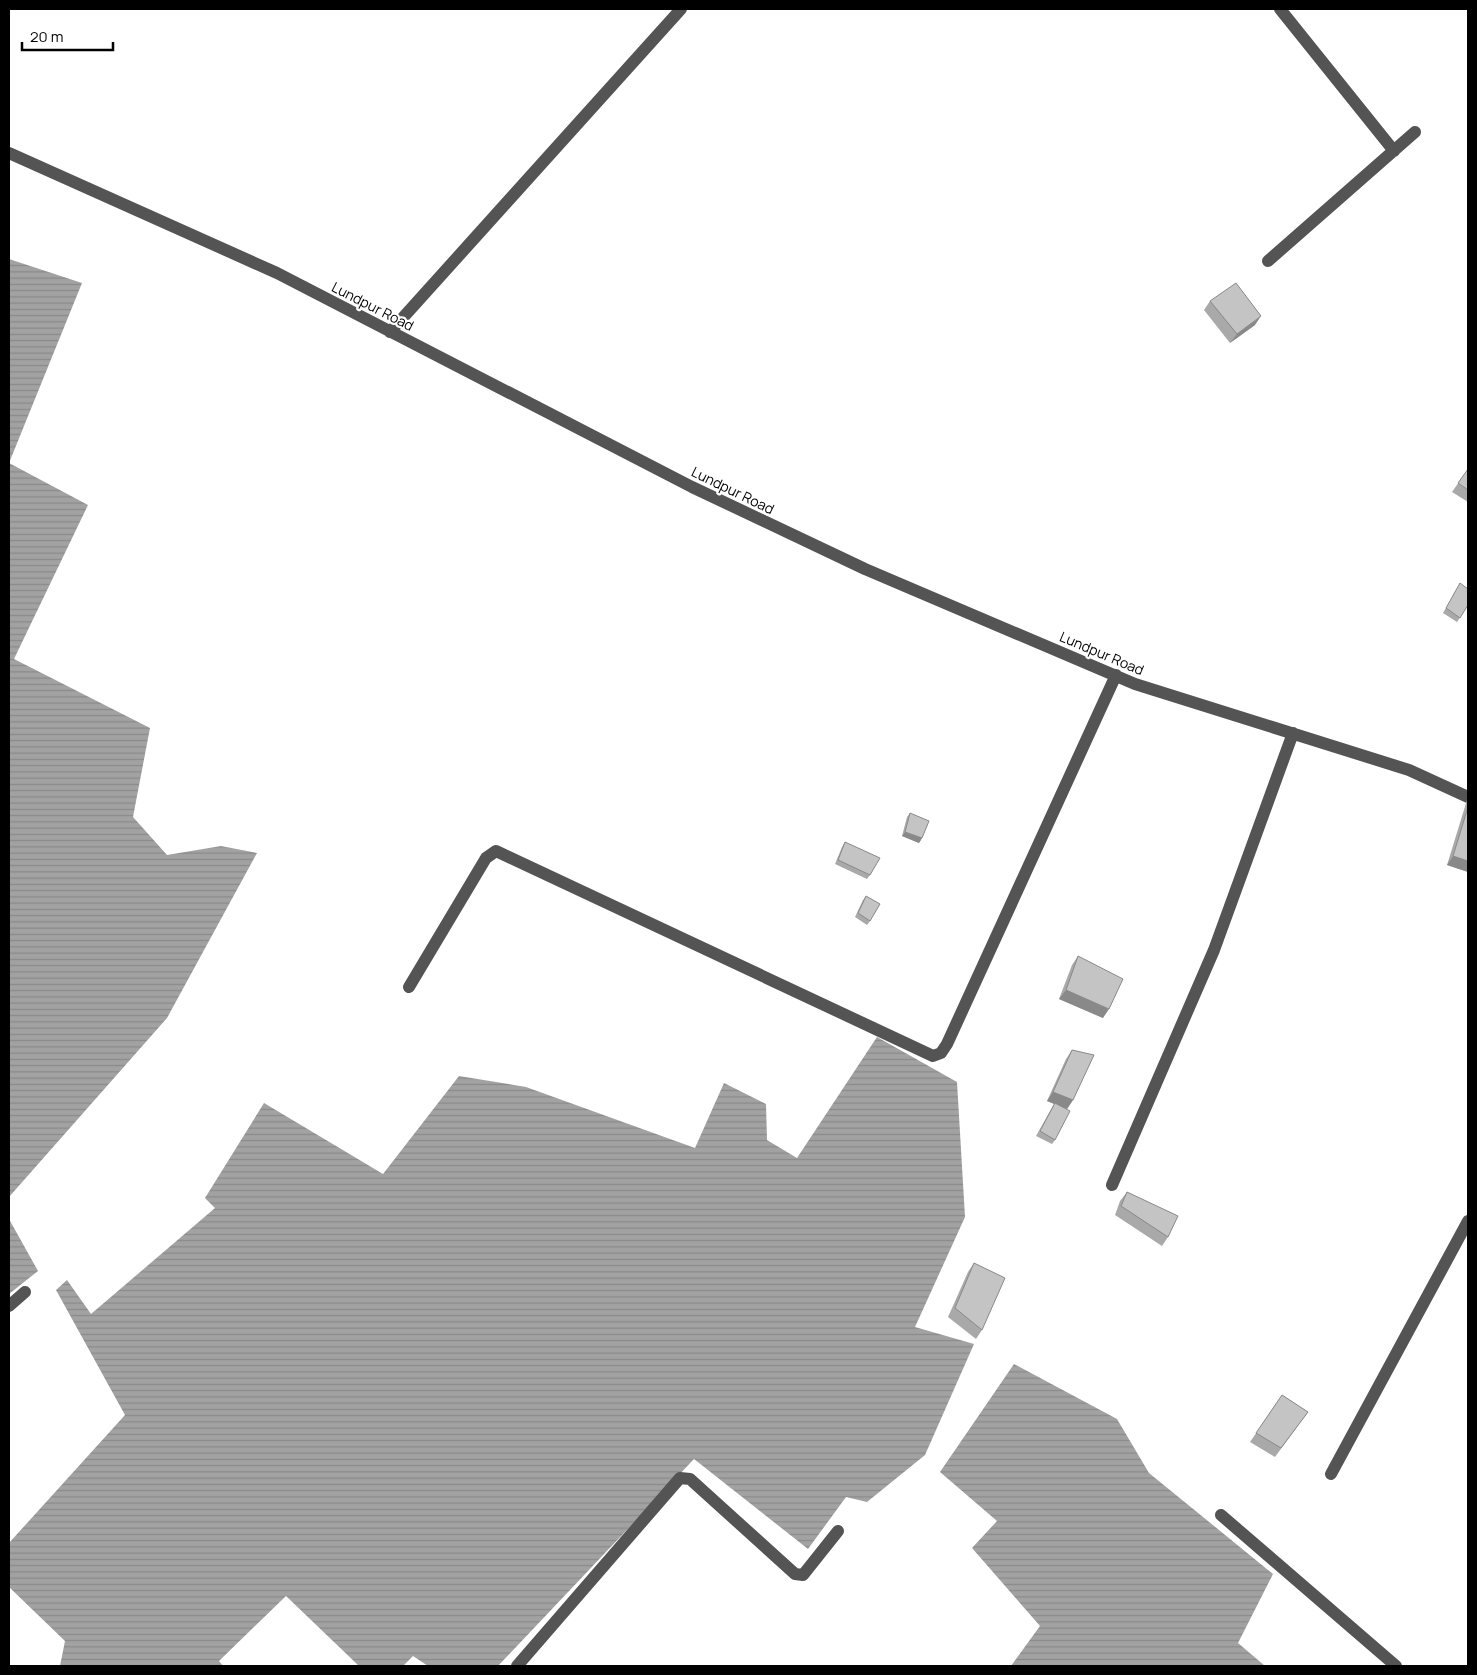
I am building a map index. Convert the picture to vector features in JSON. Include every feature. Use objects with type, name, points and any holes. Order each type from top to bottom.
[{"type":"street","points":[[390,332],[681,9]]},
{"type":"street","points":[[1280,9],[1394,151]]},
{"type":"street","points":[[1268,261],[1415,132]]},
{"type":"street","name":"Lundpur Road","points":[[10,152],[276,273],[718,500],[865,569],[1135,684],[1409,770],[1468,796]]},
{"type":"street","points":[[409,987],[486,858],[496,851],[933,1056],[941,1052],[947,1044],[1116,676]]},
{"type":"street","points":[[1112,1185],[1214,950],[1294,734]]},
{"type":"street","points":[[1331,1474],[1468,1221]]},
{"type":"street","points":[[9,1306],[25,1292]]},
{"type":"street","points":[[517,1666],[680,1478],[690,1479],[795,1574],[803,1576],[838,1531]]},
{"type":"street","points":[[1220,1516],[1396,1666]]},
{"type":"shaded area","points":[[9,259],[82,283],[9,463]]},
{"type":"shaded area","points":[[9,463],[88,505],[14,659],[150,728],[133,817],[167,855],[221,846],[257,853],[167,1018],[9,1197]]},
{"type":"shaded area","points":[[877,1037],[957,1082],[965,1217],[915,1327],[974,1344],[925,1455],[867,1502],[846,1497],[808,1549],[694,1459],[498,1666],[428,1666],[413,1656],[403,1666],[359,1666],[286,1596],[219,1661],[223,1666],[60,1666],[65,1641],[9,1587],[9,1543],[125,1415],[56,1290],[67,1280],[91,1314],[215,1208],[205,1198],[264,1103],[383,1174],[459,1076],[526,1087],[695,1148],[724,1083],[766,1104],[767,1140],[797,1158]]},
{"type":"shaded area","points":[[9,1219],[38,1271],[9,1294]]},
{"type":"shaded area","points":[[1014,1364],[1117,1419],[1149,1473],[1273,1574],[1238,1643],[1265,1666],[1011,1666],[1040,1626],[972,1548],[997,1521],[940,1472]]},
{"type":"building","points":[[1236,283],[1261,316],[1237,334],[1210,301]]},
{"type":"building","points":[[1468,469],[1468,490],[1458,483]]},
{"type":"building","points":[[1460,583],[1468,589],[1468,605],[1460,618],[1446,608]]},
{"type":"building","points":[[1468,807],[1468,861],[1453,856]]},
{"type":"building","points":[[910,813],[929,821],[922,838],[905,832]]},
{"type":"building","points":[[845,842],[880,858],[870,875],[838,860]]},
{"type":"building","points":[[866,896],[880,904],[870,921],[858,913]]},
{"type":"building","points":[[1078,956],[1123,979],[1109,1009],[1066,990]]},
{"type":"building","points":[[1072,1050],[1094,1055],[1073,1100],[1053,1092]]},
{"type":"building","points":[[1055,1103],[1070,1111],[1055,1140],[1040,1131]]},
{"type":"building","points":[[1127,1192],[1178,1216],[1168,1237],[1121,1206]]},
{"type":"building","points":[[974,1263],[1005,1278],[982,1330],[955,1308]]},
{"type":"building","points":[[1282,1395],[1308,1412],[1281,1448],[1256,1433]]}]
